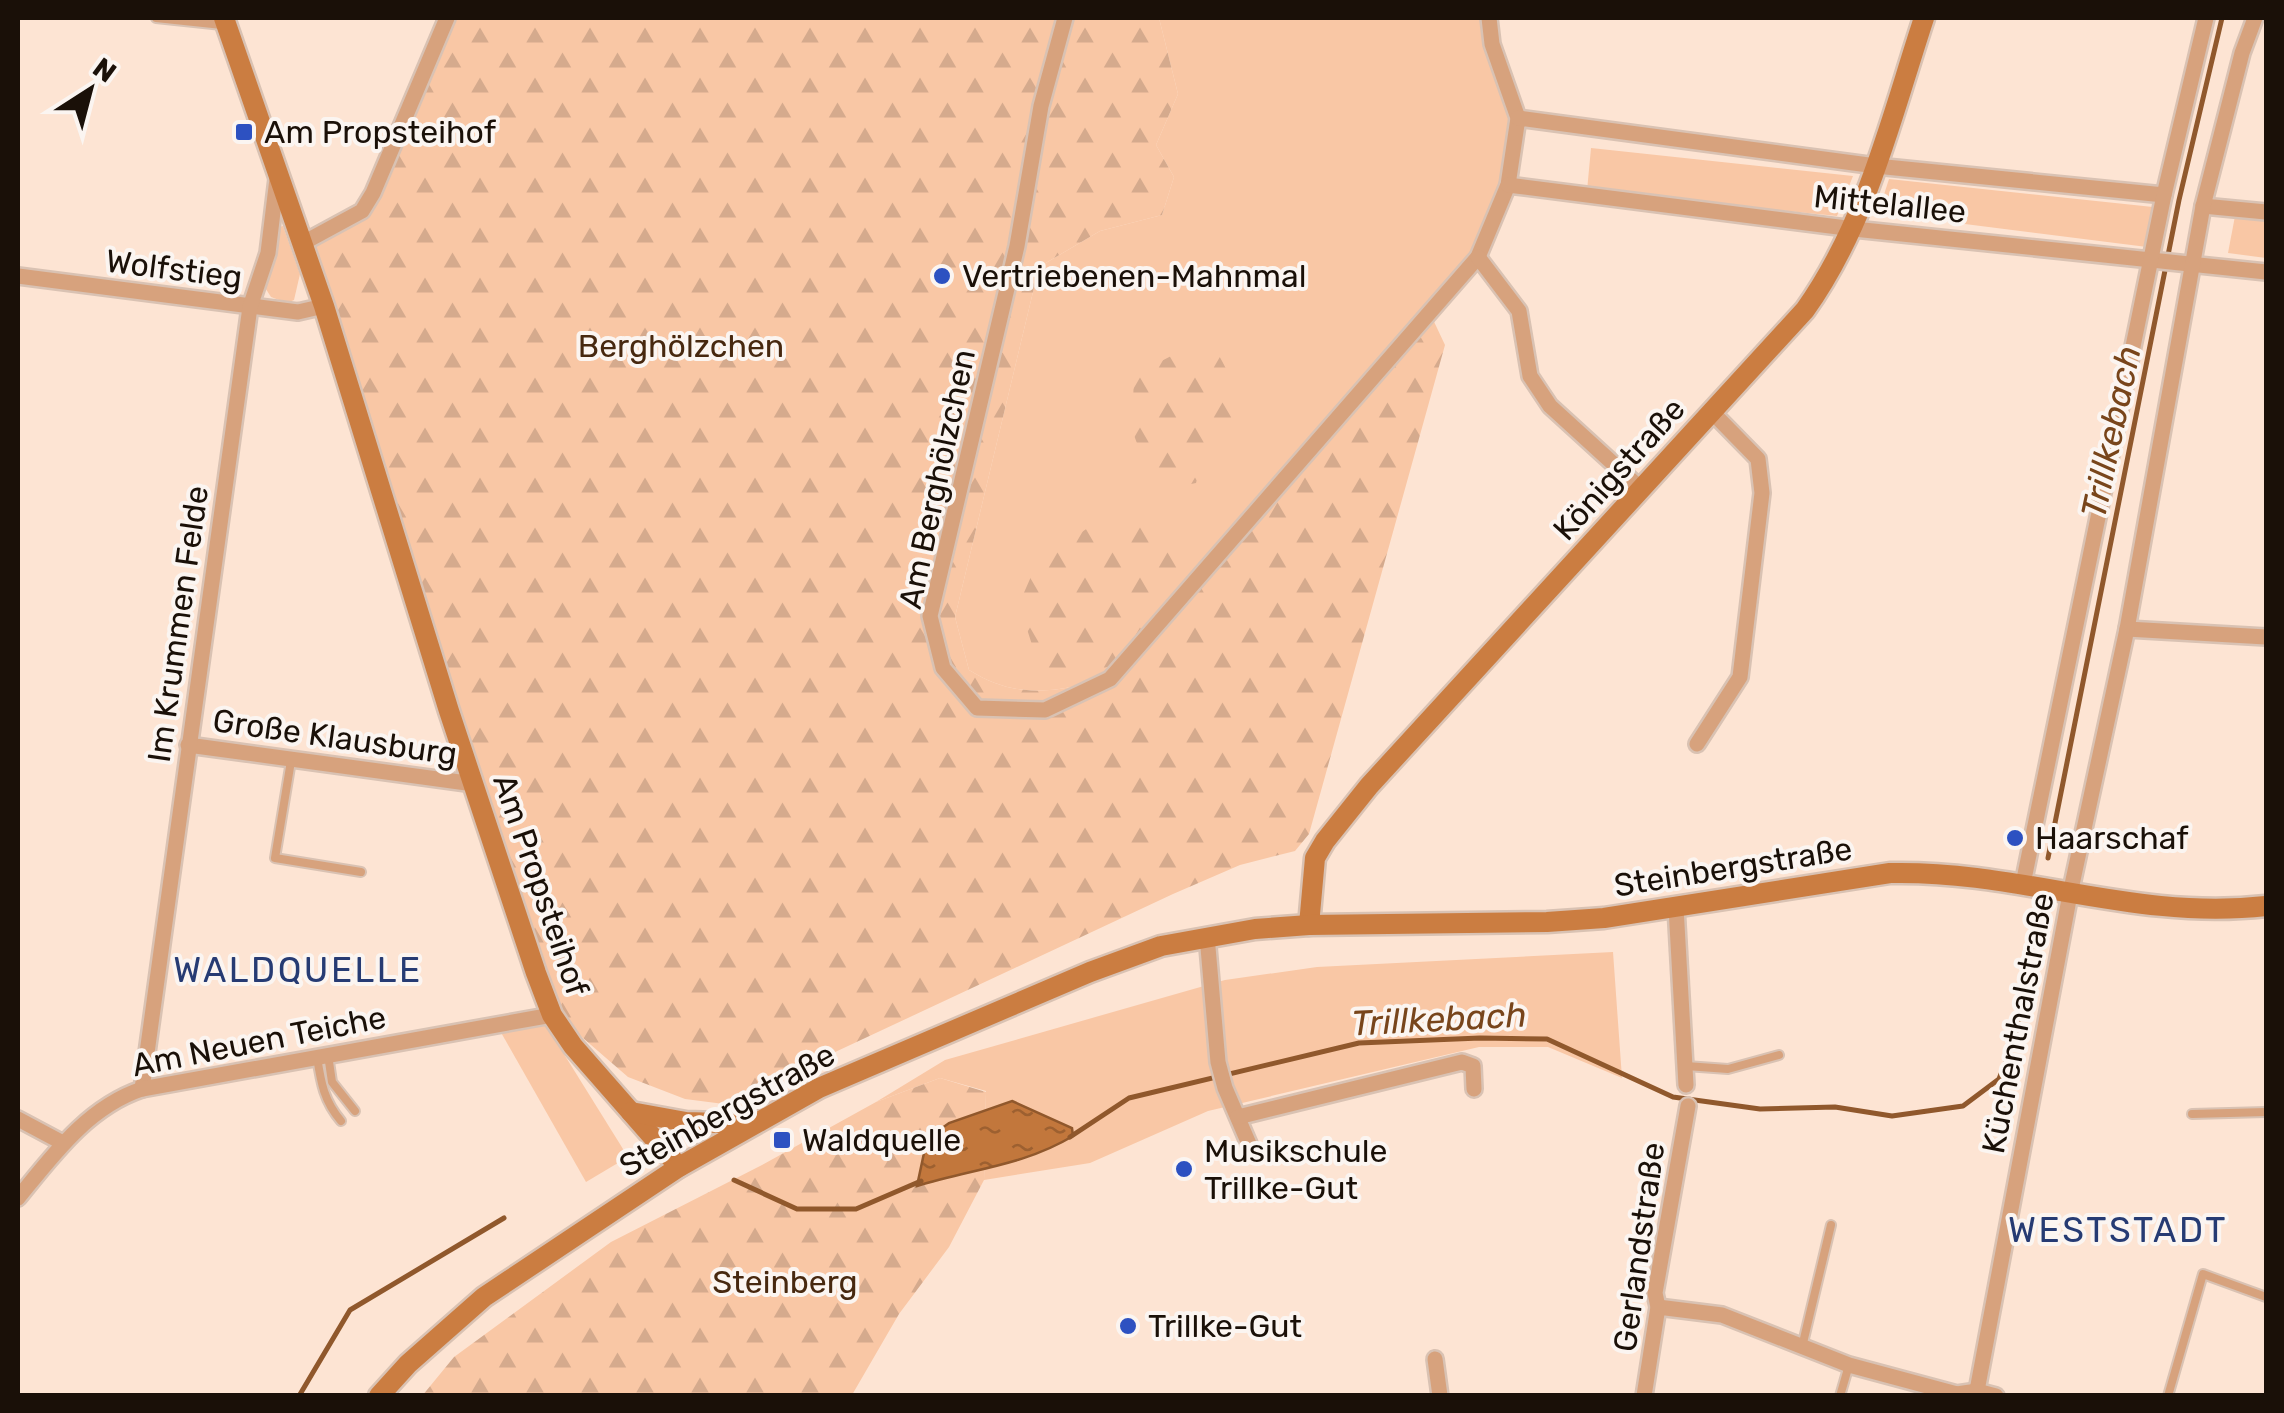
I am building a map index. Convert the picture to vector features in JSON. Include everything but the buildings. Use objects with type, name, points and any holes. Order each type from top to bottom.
[{"type":"street","points":[[303,243],[362,211],[447,18]]},
{"type":"street","name":"Am Berghölzchen","points":[[1066,18],[1040,106],[1017,246],[930,616],[943,668],[977,708],[1045,710],[1110,679],[1478,257],[1508,185],[1518,118]]},
{"type":"street","points":[[1489,18],[1492,44],[1518,118]]},
{"type":"street","name":"Königstraße","points":[[1309,925],[1315,858],[1324,841],[1369,786],[1805,310],[1833,271],[1854,229],[1924,18]]},
{"type":"street","name":"Küchenthalstraße","points":[[2023,884],[2164,195],[2206,18]]},
{"type":"street","name":"Küchenthalstraße","points":[[1977,1393],[2070,894],[2126,630],[2203,206],[2255,18]]},
{"type":"street","name":"Am Propsteihof","points":[[225,22],[324,306],[474,784],[552,1015],[678,1168]]},
{"type":"street","name":"Mittelallee","points":[[1518,118],[1876,166],[2164,195]]},
{"type":"street","name":"Im Krummen Felde","points":[[142,1088],[250,307],[271,238],[278,169]]},
{"type":"street","name":"Mittelallee","points":[[1508,185],[1854,229],[2266,272]]},
{"type":"street","points":[[2203,206],[2266,212]]},
{"type":"street","points":[[1478,257],[1519,310],[1530,376],[1550,406],[1641,490]]},
{"type":"street","name":"Wolfstieg","points":[[18,276],[298,312],[324,306]]},
{"type":"street","points":[[1697,744],[1740,676],[1762,492],[1758,458],[1712,412]]},
{"type":"street","points":[[2126,630],[2266,637]]},
{"type":"street","name":"Große Klausburg","points":[[188,745],[474,784]]},
{"type":"street","name":"Steinbergstraße","points":[[379,1396],[408,1364],[484,1298],[678,1168],[819,1088],[1090,972],[1162,946],[1207,936],[1309,925],[1547,922],[1676,907],[1890,873],[1934,872],[2155,908],[2221,911],[2266,906]]},
{"type":"street","points":[[1676,907],[1686,1085]]},
{"type":"street","points":[[1207,936],[1218,1062],[1224,1088],[1249,1144]]},
{"type":"street","name":"Am Neuen Teiche","points":[[18,1198],[63,1143],[116,1097],[142,1088],[552,1015]]},
{"type":"street","points":[[1238,1117],[1462,1062],[1473,1066],[1474,1089]]},
{"type":"street","name":"Gerlandstraße","points":[[1644,1396],[1658,1307],[1655,1293],[1688,1106]]},
{"type":"street","points":[[631,1112],[686,1122],[756,1124]]},
{"type":"street","points":[[18,1119],[63,1143]]},
{"type":"street","points":[[1658,1307],[1722,1315],[1849,1365],[1958,1394],[1996,1396]]},
{"type":"street","points":[[1435,1359],[1440,1396]]},
{"type":"lane","points":[[156,18],[225,22]]},
{"type":"lane","points":[[291,760],[275,858],[361,872]]},
{"type":"lane","points":[[1686,1066],[1728,1069],[1780,1055]]},
{"type":"lane","points":[[322,1056],[332,1082],[355,1110]]},
{"type":"lane","points":[[322,1056],[322,1092],[341,1122]]},
{"type":"lane","points":[[2192,1114],[2266,1112]]},
{"type":"lane","points":[[1802,1347],[1831,1225]]},
{"type":"lane","points":[[2168,1396],[2203,1274],[2266,1296]]},
{"type":"lane","points":[[1840,1396],[1849,1365]]},
{"type":"green space","name":"Berghölzchen","points":[[452,18],[1159,18],[1178,94],[1156,145],[1174,177],[1162,215],[1100,231],[1039,267],[955,617],[969,670],[987,680],[1038,691],[1109,679],[1429,311],[1445,345],[1309,834],[1295,851],[1240,865],[1173,894],[724,1104],[685,1099],[628,1077],[561,1019],[466,797],[350,378],[307,242],[376,196]]},
{"type":"green space","points":[[1159,18],[1480,18],[1517,119],[1507,185],[1476,257],[1109,679],[1055,690],[1021,690],[969,670],[955,617],[1039,267],[1100,231],[1162,215],[1174,177],[1156,145],[1178,94]]},
{"type":"green space","points":[[1591,148],[1853,176],[1837,216],[1587,191]]},
{"type":"green space","points":[[1889,179],[2153,207],[2147,247],[1878,213]]},
{"type":"green space","points":[[2235,216],[2266,220],[2266,258],[2228,253]]},
{"type":"green space","points":[[283,226],[300,274],[294,300],[287,303],[271,297],[264,286],[276,228]]},
{"type":"green space","points":[[1179,352],[1198,360],[1217,352],[1231,380],[1236,407],[1230,428],[1208,435],[1196,483],[1155,491],[1132,430],[1134,375]]},
{"type":"green space","points":[[1143,518],[1186,548],[1184,572],[1176,590],[1119,662],[1065,685],[1041,673],[1019,604],[1044,547],[1076,536],[1098,521],[1123,527]]},
{"type":"green space","points":[[1613,952],[1622,1078],[1548,1047],[1479,1047],[1208,1111],[1090,1163],[984,1180],[986,1091],[940,1078],[876,1102],[945,1060],[1225,980],[1317,967]]},
{"type":"green space","points":[[544,1022],[628,1157],[586,1182],[499,1029]]},
{"type":"green space","name":"Steinberg","points":[[940,1078],[986,1092],[984,1180],[949,1247],[899,1314],[852,1395],[422,1396],[454,1357],[611,1242],[876,1102]]},
{"type":"water","points":[[1012,1101],[1072,1128],[1073,1136],[1016,1161],[917,1186],[927,1139],[949,1123]]},
{"type":"waterway","name":"Trillkebach","points":[[2048,858],[2179,200],[2222,18]]},
{"type":"waterway","name":"Trillkebach","points":[[1070,1137],[1129,1098],[1359,1043],[1480,1038],[1547,1039],[1673,1097],[1760,1109],[1835,1107],[1892,1116],[1963,1106],[1999,1079],[2015,1039],[2035,924]]},
{"type":"waterway","name":"Trillkebach","points":[[734,1180],[797,1209],[856,1209],[921,1181]]},
{"type":"waterway","name":"Trillkebach","points":[[299,1396],[350,1310],[504,1218]]},
{"type":"place","name":"Am Propsteihof","points":[[244,132]]},
{"type":"place","name":"Vertriebenen-Mahnmal","points":[[942,276]]},
{"type":"place","name":"Haarschaf","points":[[2015,838]]},
{"type":"place","name":"Waldquelle","points":[[782,1140]]},
{"type":"place","name":"Musikschule Trillke-Gut","points":[[1184,1169]]},
{"type":"place","name":"Trillke-Gut","points":[[1128,1326]]},
{"type":"district","name":"WALDQUELLE","points":[[298,970]]},
{"type":"district","name":"WESTSTADT","points":[[2118,1230]]}]
